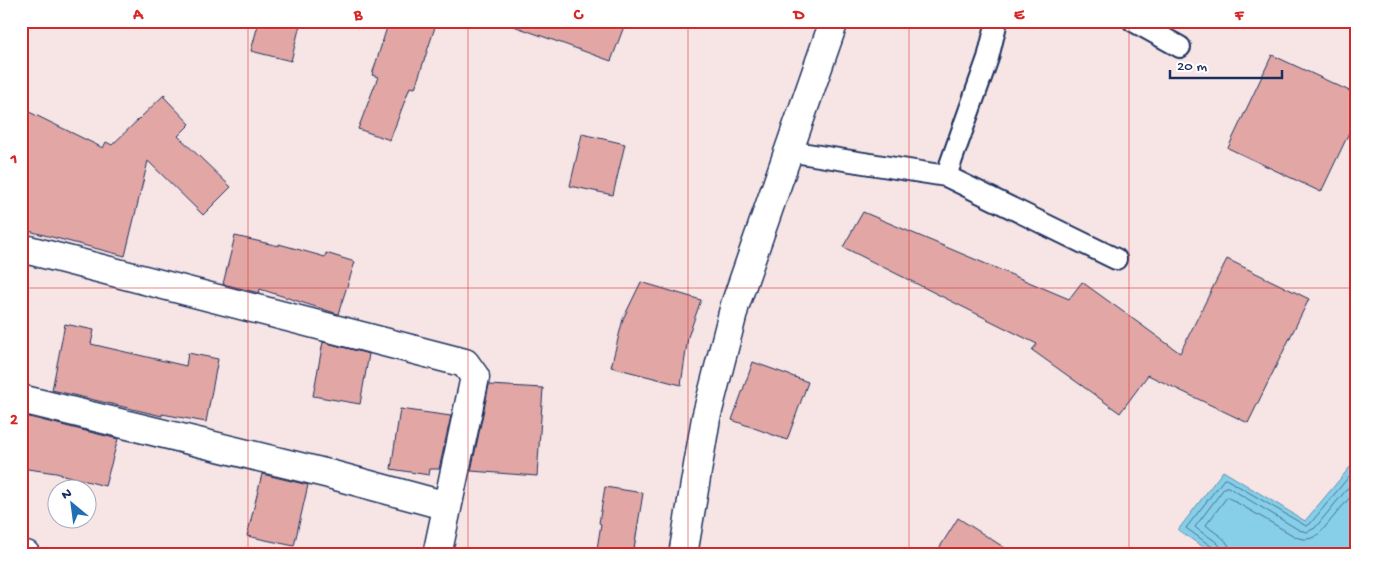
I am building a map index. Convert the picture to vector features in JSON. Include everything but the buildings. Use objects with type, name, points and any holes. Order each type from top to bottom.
[{"type":"street","points":[[683,555],[706,418],[735,305],[834,21]]},
{"type":"street","points":[[21,248],[465,363],[475,377],[438,555]]},
{"type":"street","points":[[21,399],[329,474],[447,506]]},
{"type":"street","points":[[21,554],[26,555]]},
{"type":"lane","points":[[946,176],[988,58],[997,21]]},
{"type":"lane","points":[[1133,21],[1180,47]]},
{"type":"lane","points":[[788,151],[946,176],[1116,259]]},
{"type":"water","points":[[1356,460],[1356,555],[1215,555],[1178,530],[1223,471],[1305,521]]}]
